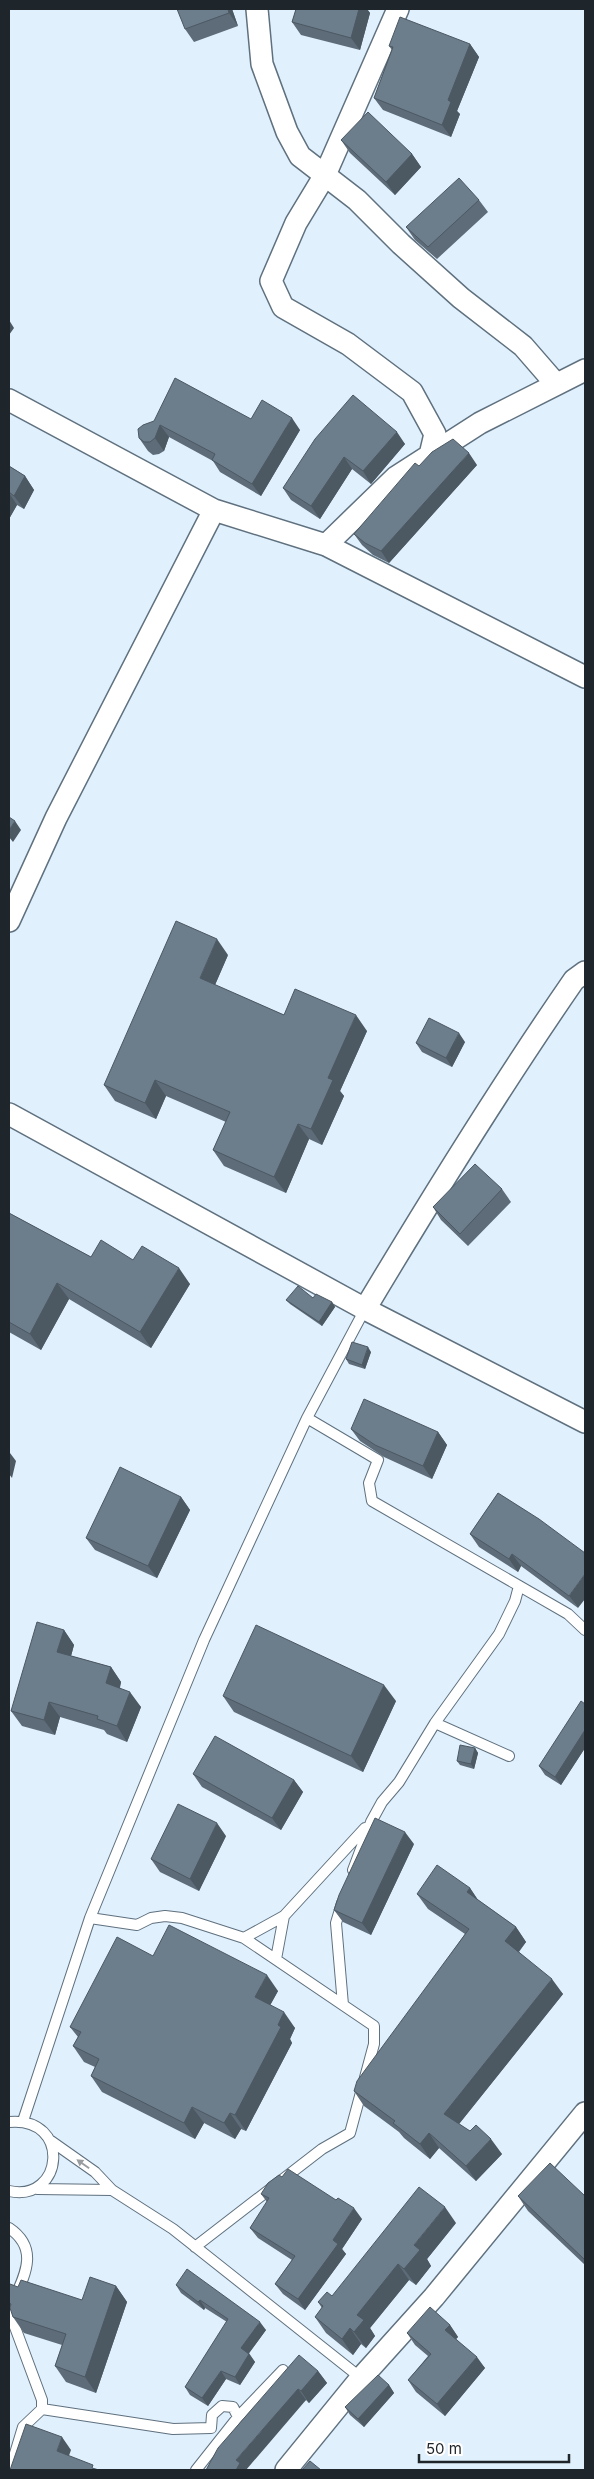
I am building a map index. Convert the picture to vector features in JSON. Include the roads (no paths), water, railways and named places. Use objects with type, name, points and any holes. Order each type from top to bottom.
[{"type":"street","points":[[257,9],[262,64],[286,132],[300,156],[357,200],[401,244],[461,298],[523,346],[556,384]]},
{"type":"street","points":[[398,9],[325,175],[296,223],[271,281],[283,307],[348,344],[412,392],[435,434],[430,455]]},
{"type":"street","points":[[326,544],[396,476],[480,423],[585,370]]},
{"type":"street","points":[[9,400],[214,510],[326,544],[585,677]]},
{"type":"street","points":[[9,921],[56,818],[214,510]]},
{"type":"street","points":[[365,1310],[433,1195],[516,1064],[574,980],[585,972]]},
{"type":"street","points":[[9,1114],[365,1310],[585,1422]]},
{"type":"street","points":[[286,2470],[360,2378],[434,2297],[585,2112]]},
{"type":"lane","points":[[23,2121],[90,1918],[204,1640],[307,1418],[365,1310]]},
{"type":"lane","points":[[307,1418],[378,1460],[369,1483],[372,1501],[568,1614],[585,1630]]},
{"type":"lane","points":[[343,2005],[336,1923],[371,1822],[382,1802],[399,1782],[435,1723],[499,1634],[519,1586]]},
{"type":"lane","points":[[435,1723],[510,1756]]},
{"type":"lane","points":[[244,1938],[284,1916],[371,1822]]},
{"type":"lane","points":[[90,1918],[137,1925],[150,1918],[165,1916],[182,1918],[244,1938],[374,2026],[376,2034],[350,2133],[322,2149],[195,2247]]},
{"type":"lane","points":[[276,1959],[284,1916]]},
{"type":"lane","points":[[9,2122],[23,2121],[40,2127],[51,2141],[95,2172],[112,2190],[173,2229],[360,2378]]},
{"type":"lane","points":[[37,2189],[49,2176],[55,2159],[51,2141]]},
{"type":"lane","points":[[9,2191],[19,2194],[37,2189],[112,2190]]},
{"type":"lane","points":[[9,2228],[24,2241],[29,2259],[9,2311],[42,2400],[42,2409],[22,2427],[10,2470]]},
{"type":"lane","points":[[196,2470],[238,2417],[284,2370]]},
{"type":"lane","points":[[42,2409],[173,2429],[211,2428],[212,2415],[222,2406],[233,2407],[238,2417]]}]
